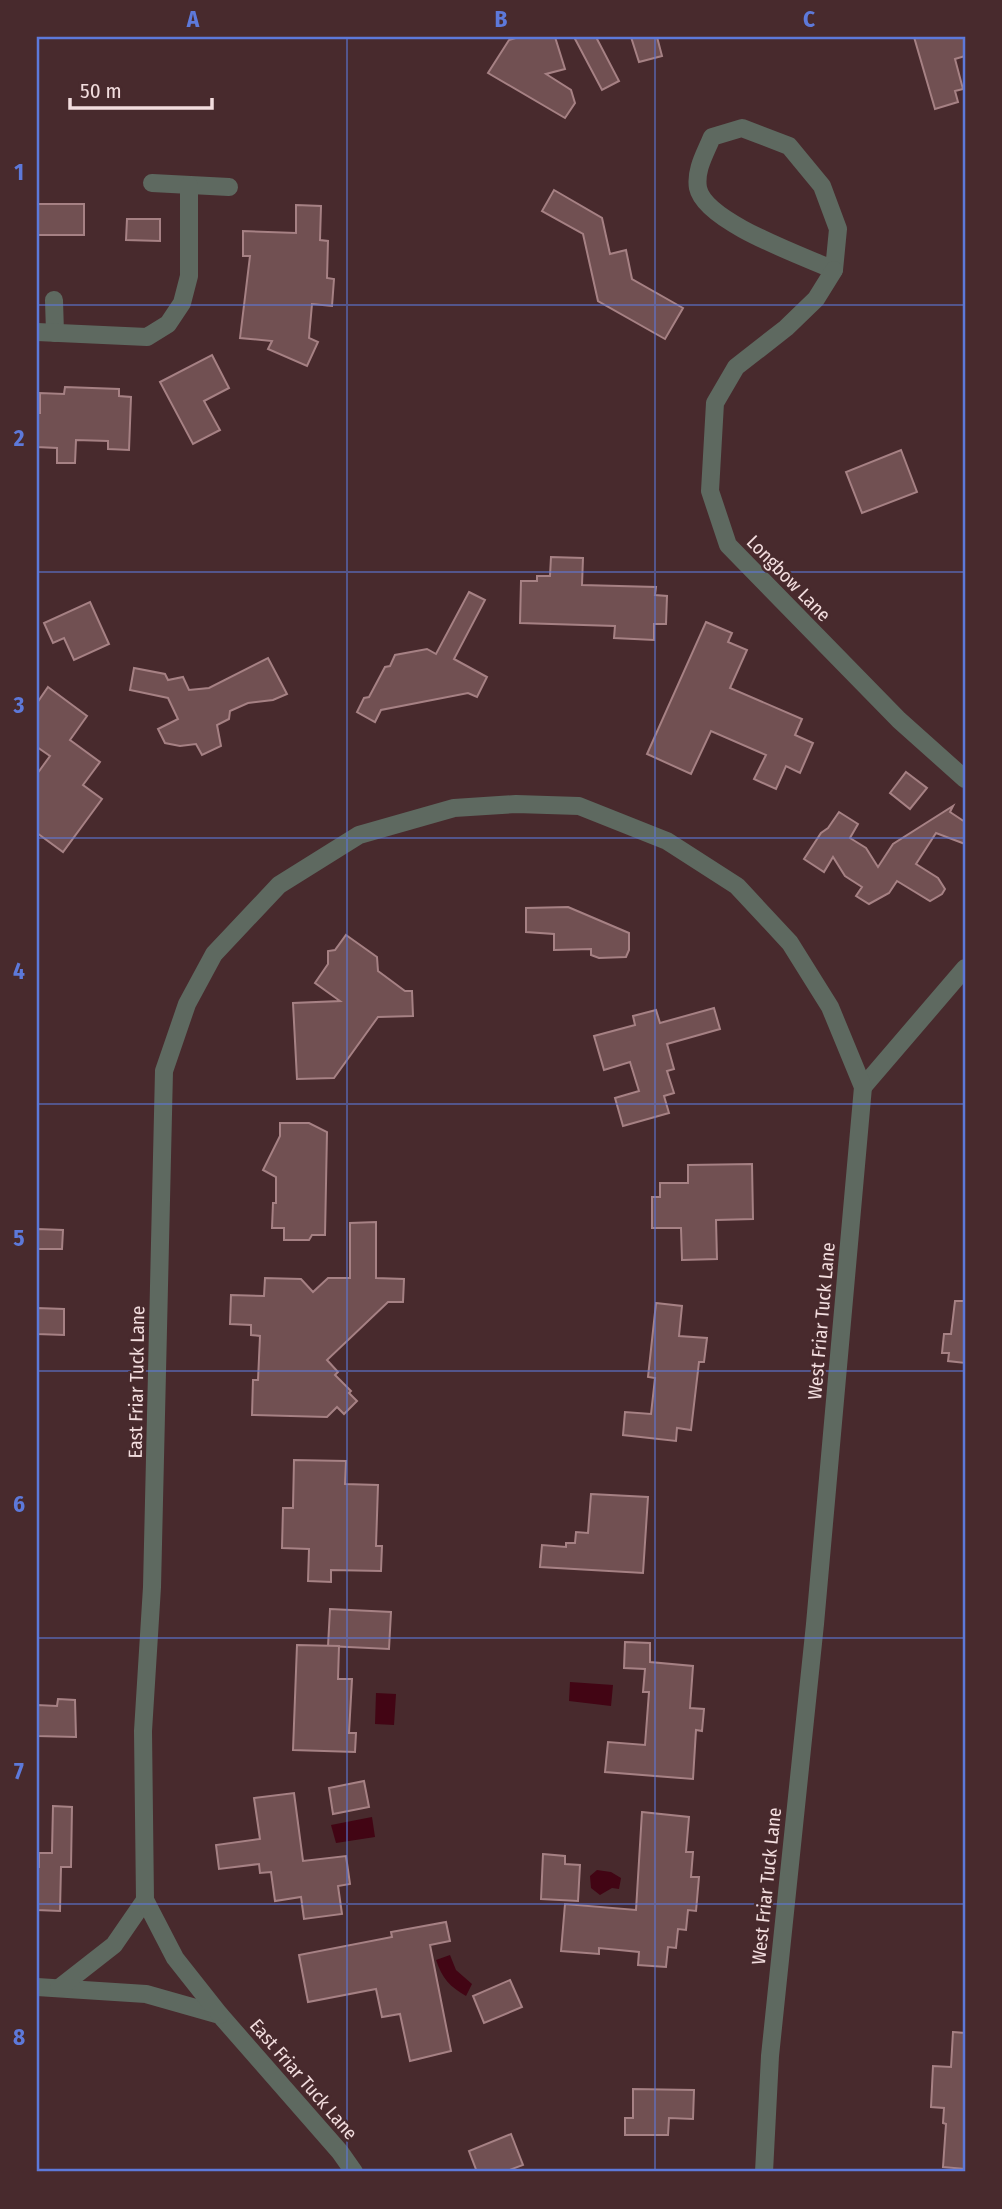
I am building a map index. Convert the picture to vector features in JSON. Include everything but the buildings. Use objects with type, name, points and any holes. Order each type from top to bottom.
[{"type":"street","name":"Longbow Lane","points":[[834,270],[732,224],[708,206],[698,190],[698,168],[712,137],[742,128],[789,146],[822,186],[838,229],[834,270],[816,299],[786,328],[736,367],[715,403],[710,491],[728,545],[899,720],[965,779]]},
{"type":"street","points":[[152,183],[229,187]]},
{"type":"street","points":[[54,300],[46,332],[147,337],[167,324],[182,303],[189,275],[189,185]]},
{"type":"street","name":"West Friar Tuck Lane","points":[[384,828],[454,808],[516,804],[579,806],[667,841],[737,886],[790,943],[830,1007],[863,1087],[815,1624],[770,2056],[764,2172]]},
{"type":"street","name":"East Friar Tuck Lane","points":[[354,2172],[175,1958],[145,1900],[143,1731],[152,1587],[164,1071],[187,1004],[214,954],[279,885],[359,835],[384,828]]},
{"type":"street","points":[[863,1087],[965,968]]},
{"type":"street","points":[[59,1988],[114,1945],[145,1900]]},
{"type":"street","points":[[37,1987],[146,1994],[220,2015]]},
{"type":"shaded area","points":[[570,1682],[613,1685],[611,1706],[569,1701]]},
{"type":"shaded area","points":[[376,1693],[396,1694],[394,1725],[375,1724]]},
{"type":"shaded area","points":[[372,1817],[375,1837],[336,1843],[331,1825]]},
{"type":"shaded area","points":[[597,1870],[611,1872],[621,1878],[619,1889],[612,1888],[600,1895],[591,1888],[590,1876]]},
{"type":"shaded area","points":[[450,1955],[456,1970],[472,1984],[466,1996],[447,1981],[438,1966],[436,1960]]}]
